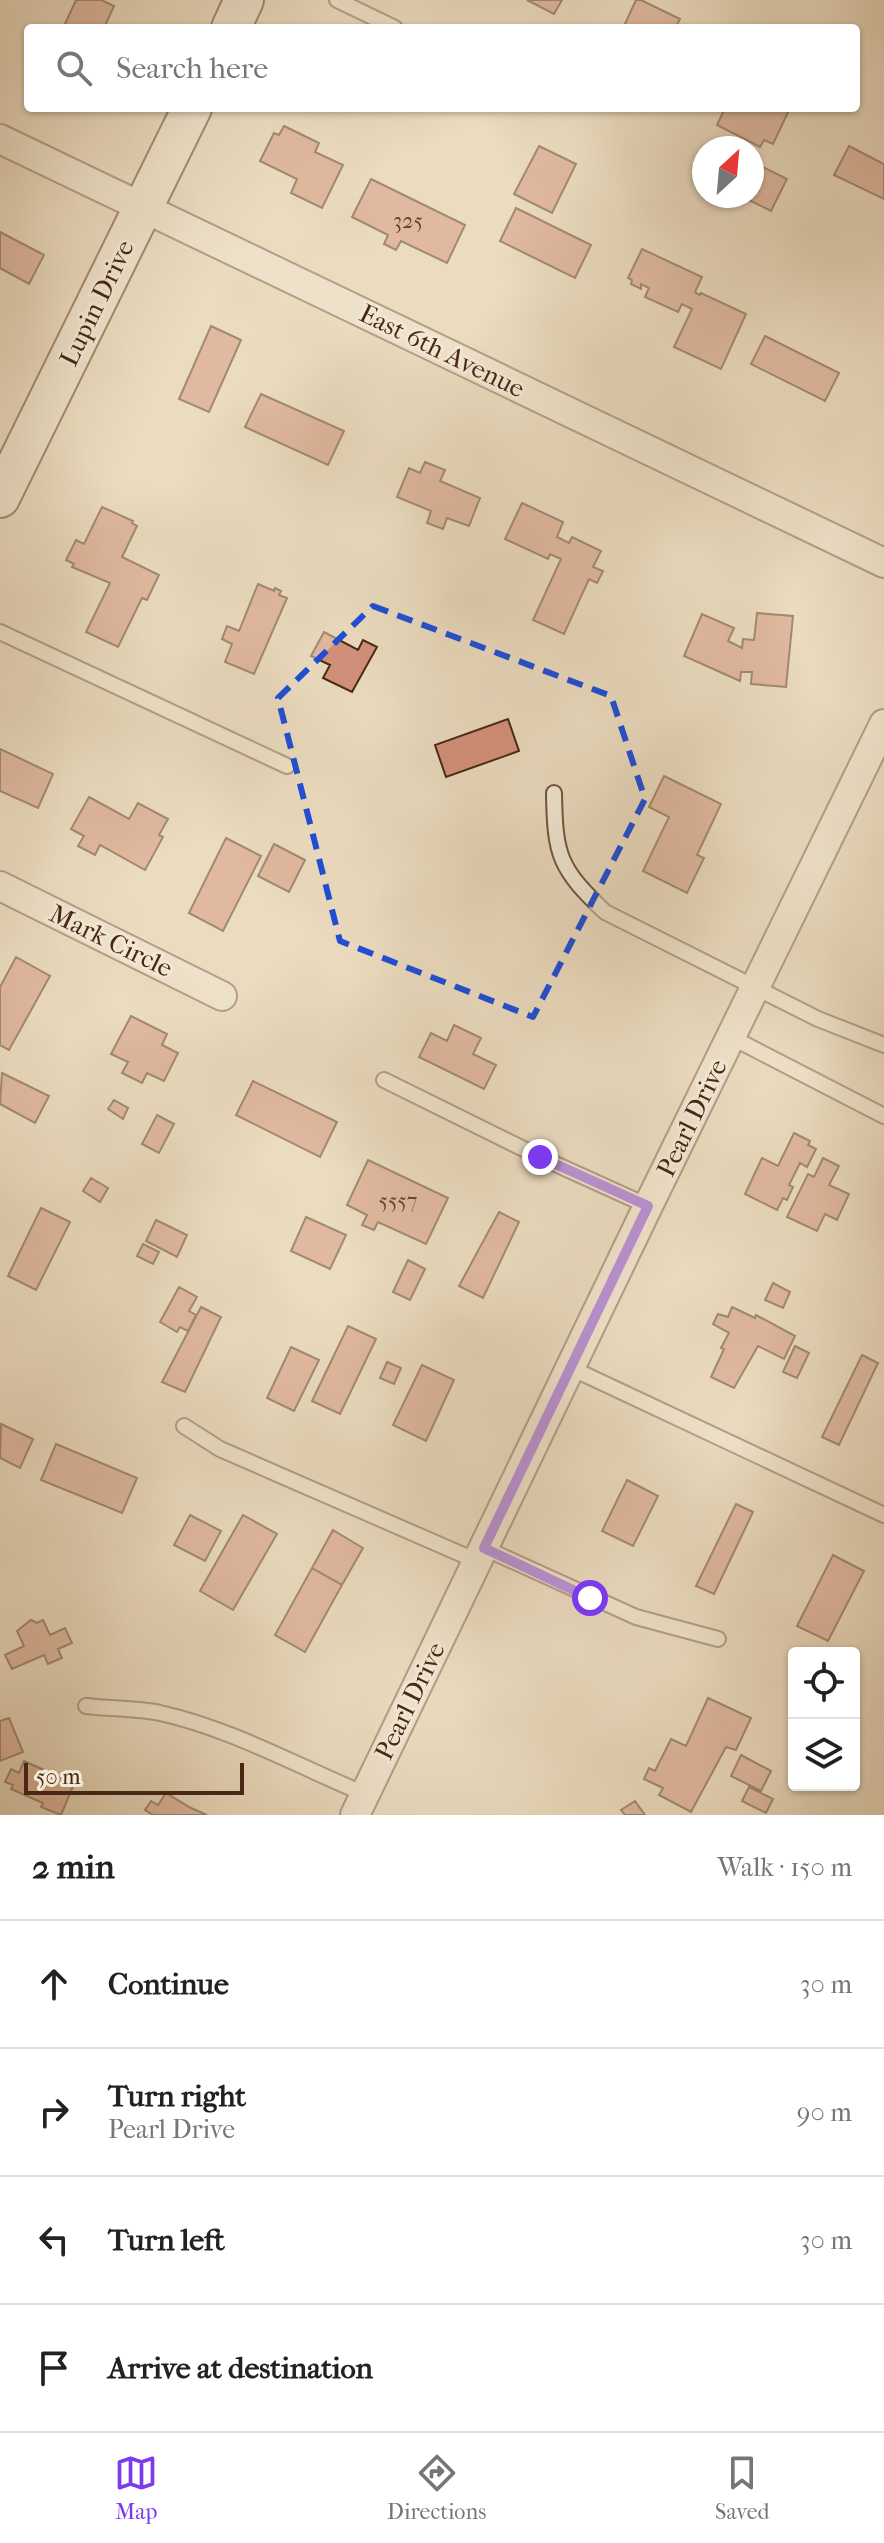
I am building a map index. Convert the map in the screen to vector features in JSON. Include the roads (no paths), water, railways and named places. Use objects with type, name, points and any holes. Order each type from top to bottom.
[{"type":"street","points":[[233,24],[244,0]]},
{"type":"street","name":"Lupin Drive","points":[[0,498],[190,112]]},
{"type":"street","name":"East 6th Avenue","points":[[0,139],[884,563]]},
{"type":"street","name":"Pearl Drive","points":[[360,1805],[884,724]]},
{"type":"street","name":"Mark Circle","points":[[0,886],[222,996]]},
{"type":"lane","points":[[337,0],[387,24]]},
{"type":"lane","points":[[0,632],[287,766]]},
{"type":"lane","points":[[554,793],[555,831],[561,859],[577,885],[605,912],[818,1019],[884,1045]]},
{"type":"lane","points":[[731,1037],[884,1116]]},
{"type":"lane","points":[[384,1080],[648,1206]]},
{"type":"lane","points":[[571,1368],[884,1515]]},
{"type":"lane","points":[[184,1426],[220,1449],[480,1555],[636,1617],[718,1639]]},
{"type":"lane","points":[[86,1706],[157,1713],[245,1740],[360,1805]]}]
